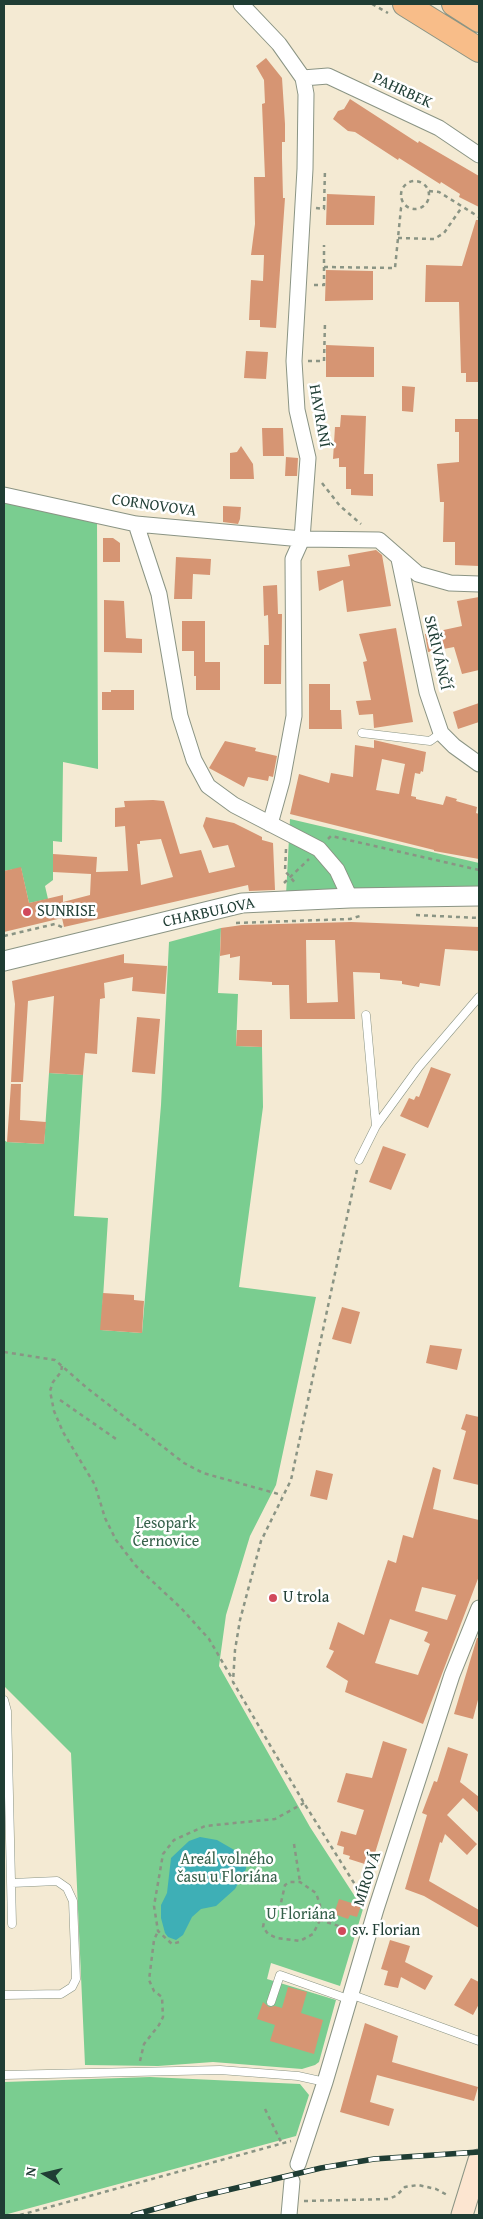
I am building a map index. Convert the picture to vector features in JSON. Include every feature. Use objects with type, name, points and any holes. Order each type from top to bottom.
[{"type":"highway","points":[[406,4],[479,50]]},
{"type":"highway","points":[[454,4],[479,20]]},
{"type":"main road","points":[[458,2207],[479,2160]]},
{"type":"street","name":"HAVRANÍ","points":[[241,4],[279,44],[303,78],[306,94],[294,361],[296,410],[308,458],[302,539],[293,559],[294,716],[282,781],[270,824]]},
{"type":"street","name":"PAHRBEK","points":[[303,78],[328,76],[439,128],[479,155]]},
{"type":"street","name":"CORNOVOVA","points":[[4,494],[136,524],[302,539],[379,540]]},
{"type":"street","points":[[136,524],[159,594],[180,716],[194,760],[208,786],[234,805],[318,849],[338,870],[347,887],[350,898]]},
{"type":"street","points":[[379,540],[418,574],[450,583],[479,584]]},
{"type":"street","name":"SKŘIVÁNČÍ","points":[[399,559],[427,692],[441,734]]},
{"type":"street","points":[[441,734],[479,764]]},
{"type":"street","name":"CHARBULOVA","points":[[4,961],[242,903],[350,898],[479,896]]},
{"type":"street","name":"MÍROVÁ","points":[[298,2164],[325,2082],[368,1934],[452,1675],[479,1608]]},
{"type":"street","points":[[290,2208],[292,2181]]},
{"type":"lane","points":[[362,733],[430,741],[441,734]]},
{"type":"lane","points":[[359,1160],[376,1126],[419,1067],[479,997]]},
{"type":"lane","points":[[366,1015],[376,1126]]},
{"type":"lane","points":[[4,1700],[8,1711],[12,1924]]},
{"type":"lane","points":[[4,1996],[61,1994],[72,1987],[76,1979],[73,1901],[67,1888],[57,1881],[12,1883]]},
{"type":"lane","points":[[271,2002],[280,1975],[349,1996],[479,2041]]},
{"type":"lane","points":[[4,2075],[138,2071],[249,2072],[298,2076],[325,2082]]},
{"type":"path","points":[[302,208],[324,209],[326,169]]},
{"type":"path","points":[[324,267],[395,268],[403,204],[401,192],[410,182],[419,182],[428,191],[439,192],[479,217]]},
{"type":"path","points":[[403,204],[413,210],[422,208],[428,200],[428,191]]},
{"type":"path","points":[[398,238],[434,239],[444,233],[451,225],[462,206]]},
{"type":"path","points":[[297,284],[324,286],[324,245]]},
{"type":"path","points":[[294,361],[324,361],[325,322]]},
{"type":"path","points":[[308,458],[317,476],[340,506],[379,540]]},
{"type":"path","points":[[288,833],[285,871],[300,890]]},
{"type":"path","points":[[331,836],[479,870]]},
{"type":"path","points":[[232,923],[350,919],[363,915]]},
{"type":"path","points":[[414,916],[479,918]]},
{"type":"path","points":[[233,1682],[234,1650],[261,1541],[291,1480],[359,1160]]},
{"type":"path","points":[[4,1352],[56,1360],[87,1388],[184,1463],[203,1473],[283,1495]]},
{"type":"path","points":[[62,1366],[61,1372],[52,1382],[50,1391],[54,1411],[77,1456],[95,1484],[105,1518],[116,1540],[136,1566],[181,1608],[208,1640],[304,1804],[368,1906],[376,1909]]},
{"type":"path","points":[[60,1400],[116,1439]]},
{"type":"path","points":[[138,2071],[144,2044],[159,2025],[162,2017],[162,1997],[154,1991],[149,1980],[154,1940],[158,1931],[154,1906],[163,1854],[174,1840],[205,1826],[275,1819],[304,1804]]},
{"type":"path","points":[[294,1844],[300,1882]]},
{"type":"path","points":[[290,1882],[300,1882],[316,1893],[320,1905],[320,1920],[313,1934],[300,1941],[277,1938],[268,1934],[263,1927],[264,1922],[280,1907],[285,1885],[290,1882]]},
{"type":"path","points":[[320,1920],[368,1934]]},
{"type":"path","points":[[158,1931],[172,1944],[179,1942]]},
{"type":"path","points":[[265,2109],[282,2144]]},
{"type":"path","points":[[20,2215],[307,2137]]},
{"type":"path","points":[[290,2208],[388,2199],[396,2196],[405,2187],[418,2185],[436,2189],[458,2207]]},
{"type":"green space","points":[[4,499],[97,520],[98,769],[63,762],[62,842],[53,841],[53,880],[45,886],[48,899],[29,903],[21,868],[4,871]]},
{"type":"green space","points":[[290,819],[479,863],[479,889],[286,895]]},
{"type":"green space","points":[[221,928],[218,993],[238,994],[236,1046],[262,1047],[263,1107],[239,1287],[316,1297],[276,1485],[250,1536],[226,1615],[219,1666],[310,1827],[363,1909],[340,1986],[271,1963],[267,1979],[336,2000],[319,2062],[315,2065],[302,2069],[213,2062],[158,2066],[85,2065],[71,1753],[4,1686],[4,1140],[7,1142],[44,1144],[49,1073],[83,1075],[74,1216],[108,1218],[101,1330],[142,1333],[161,1105],[169,942]]},
{"type":"green space","points":[[150,2077],[300,2084],[309,2095],[296,2136],[4,2215],[4,2082]]},
{"type":"water","points":[[200,1837],[217,1840],[243,1855],[247,1860],[246,1869],[235,1889],[216,1906],[201,1909],[192,1917],[183,1935],[176,1940],[168,1937],[165,1933],[161,1918],[161,1905],[167,1893],[171,1858],[189,1841]]},
{"type":"building","points":[[266,58],[282,78],[285,124],[285,142],[282,142],[282,158],[283,198],[285,198],[276,328],[260,327],[260,320],[249,320],[251,280],[263,281],[264,255],[251,255],[255,224],[254,177],[265,177],[262,104],[265,103],[264,80],[256,66]]},
{"type":"building","points":[[350,99],[418,143],[419,141],[479,176],[479,207],[459,197],[460,194],[441,182],[440,184],[399,158],[398,160],[355,132],[348,131],[333,119],[338,111],[344,109]]},
{"type":"building","points":[[327,194],[375,196],[374,225],[326,225]]},
{"type":"building","points":[[476,220],[479,220],[479,382],[466,382],[466,373],[461,373],[459,302],[425,302],[426,265],[462,266]]},
{"type":"building","points":[[326,270],[373,271],[373,300],[325,301]]},
{"type":"building","points":[[326,345],[374,347],[374,377],[326,377]]},
{"type":"building","points":[[246,351],[268,352],[266,379],[244,378]]},
{"type":"building","points":[[402,386],[415,387],[413,412],[402,411]]},
{"type":"building","points":[[341,415],[366,416],[364,474],[373,474],[373,496],[351,495],[351,489],[346,489],[346,467],[339,467],[339,458],[333,459],[335,427],[340,427]]},
{"type":"building","points":[[455,419],[479,419],[479,566],[455,565],[455,542],[443,542],[444,502],[440,502],[437,464],[459,462],[459,432],[455,432]]},
{"type":"building","points":[[262,428],[283,428],[284,456],[263,456]]},
{"type":"building","points":[[241,446],[253,464],[254,479],[230,479],[230,453],[237,452]]},
{"type":"building","points":[[286,457],[298,458],[297,476],[285,476]]},
{"type":"building","points":[[223,506],[241,507],[238,524],[223,522]]},
{"type":"building","points":[[103,538],[113,538],[120,543],[120,562],[103,562]]},
{"type":"building","points":[[376,550],[382,555],[391,606],[347,612],[343,580],[319,591],[317,571],[350,566],[348,555]]},
{"type":"building","points":[[176,557],[211,559],[210,575],[193,574],[192,599],[174,599]]},
{"type":"building","points":[[277,585],[278,614],[282,614],[281,684],[264,684],[264,645],[269,645],[268,615],[264,616],[263,586]]},
{"type":"building","points":[[479,597],[479,670],[462,674],[454,647],[428,652],[425,634],[462,626],[457,601]]},
{"type":"building","points":[[104,600],[124,601],[126,638],[142,639],[142,653],[104,652]]},
{"type":"building","points":[[182,621],[205,621],[205,662],[220,662],[220,690],[196,690],[194,651],[182,651]]},
{"type":"building","points":[[396,628],[413,722],[374,728],[373,714],[359,715],[356,701],[371,700],[363,662],[367,661],[359,634]]},
{"type":"building","points":[[309,684],[330,684],[330,710],[341,710],[342,729],[309,729]]},
{"type":"building","points":[[111,690],[134,690],[134,710],[102,710],[102,692],[111,692]]},
{"type":"building","points":[[479,703],[479,722],[458,729],[453,712]]},
{"type":"building","points":[[374,740],[426,752],[423,772],[421,771],[420,774],[415,773],[411,796],[416,797],[416,799],[443,805],[446,796],[477,807],[476,813],[479,814],[479,859],[434,851],[290,814],[299,774],[329,783],[331,773],[353,777],[355,745],[374,748]],"holes":[[[382,759],[405,764],[399,794],[376,790]]]},
{"type":"building","points":[[225,741],[256,748],[255,751],[277,756],[273,777],[269,776],[268,781],[248,777],[244,787],[209,768]]},
{"type":"building","points":[[124,801],[164,801],[180,854],[201,850],[209,873],[235,867],[228,845],[213,848],[203,826],[206,817],[234,823],[262,837],[262,840],[273,843],[275,890],[249,891],[248,885],[64,927],[62,918],[4,932],[4,871],[21,867],[29,903],[63,895],[63,902],[90,895],[91,874],[53,872],[53,854],[97,857],[96,872],[128,871],[125,826],[115,827],[115,808],[125,807]],"holes":[[[161,839],[173,877],[141,885],[137,844],[140,844],[140,841]]]},
{"type":"building","points":[[351,922],[479,927],[479,951],[445,949],[440,986],[420,983],[419,987],[402,984],[402,981],[380,979],[380,973],[353,972],[355,1019],[290,1019],[289,985],[272,985],[272,982],[239,980],[240,956],[230,958],[230,954],[220,956],[221,928],[242,925]],"holes":[[[306,940],[335,940],[338,1002],[307,1003]]]},
{"type":"building","points":[[124,954],[124,963],[167,966],[165,994],[132,991],[133,977],[104,983],[105,998],[100,999],[97,1054],[85,1053],[83,1075],[49,1073],[54,996],[28,1001],[23,1082],[11,1082],[15,1004],[12,981]]},
{"type":"building","points":[[137,1017],[160,1019],[155,1074],[132,1072]]},
{"type":"building","points":[[237,1030],[262,1030],[262,1047],[236,1046]]},
{"type":"building","points":[[431,1067],[451,1074],[428,1128],[400,1116],[409,1098],[414,1100],[416,1096],[419,1097]]},
{"type":"building","points":[[11,1084],[21,1084],[20,1120],[46,1122],[44,1144],[7,1142]]},
{"type":"building","points":[[383,1146],[406,1154],[391,1190],[369,1182]]},
{"type":"building","points":[[103,1293],[134,1295],[134,1300],[144,1301],[142,1333],[100,1330]]},
{"type":"building","points":[[342,1307],[360,1312],[351,1344],[332,1339]]},
{"type":"building","points":[[430,1345],[462,1349],[457,1370],[426,1363]]},
{"type":"building","points":[[466,1414],[479,1417],[479,1485],[453,1479],[466,1431],[461,1429]]},
{"type":"building","points":[[433,1467],[441,1470],[433,1509],[479,1520],[479,1576],[423,1724],[345,1692],[348,1681],[326,1667],[334,1651],[329,1649],[338,1622],[364,1635],[388,1560],[396,1563],[403,1535],[413,1538]],"holes":[[[422,1587],[456,1595],[447,1620],[415,1611]],[[390,1619],[428,1632],[424,1641],[430,1644],[418,1675],[375,1663]]]},
{"type":"building","points":[[316,1470],[333,1474],[327,1500],[310,1496]]},
{"type":"building","points":[[477,1638],[479,1638],[479,1696],[473,1719],[454,1714]]},
{"type":"building","points":[[383,1741],[407,1749],[371,1866],[349,1859],[350,1856],[343,1854],[344,1847],[337,1845],[341,1831],[356,1835],[364,1810],[337,1802],[346,1773],[372,1778]]},
{"type":"building","points":[[448,1747],[468,1754],[460,1782],[479,1797],[479,1813],[463,1798],[447,1815],[477,1844],[467,1855],[445,1834],[442,1843],[440,1842],[429,1881],[479,1910],[479,1928],[424,1896],[405,1889],[427,1815],[422,1813],[434,1781],[437,1782]]},
{"type":"building","points":[[339,1899],[361,1906],[357,1917],[350,1915],[348,1919],[334,1914]]},
{"type":"building","points":[[390,1940],[410,1946],[405,1962],[433,1976],[425,1990],[401,1977],[398,1988],[384,1985],[388,1971],[381,1969]]},
{"type":"building","points":[[471,1978],[479,1982],[479,2004],[473,2015],[454,2005]]},
{"type":"building","points":[[288,1987],[307,1992],[301,2013],[323,2020],[314,2054],[270,2041],[275,2025],[257,2019],[263,2002],[269,2007],[282,2008]]},
{"type":"building","points":[[365,2023],[398,2036],[392,2062],[478,2087],[474,2101],[377,2075],[370,2102],[394,2109],[389,2126],[340,2112]]},
{"type":"railway","points":[[133,2215],[198,2197],[321,2168],[374,2159],[479,2152]]},
{"type":"place","name":"SUNRISE","points":[[27,912]]},
{"type":"place","name":"U trola","points":[[273,1598]]},
{"type":"place","name":"sv. Florian","points":[[342,1931]]},
{"type":"park label","name":"Lesopark Černovice","points":[[166,1533]]},
{"type":"park label","name":"Areál volného času u Floriána","points":[[227,1869]]},
{"type":"park label","name":"U Floriána","points":[[301,1915]]}]
